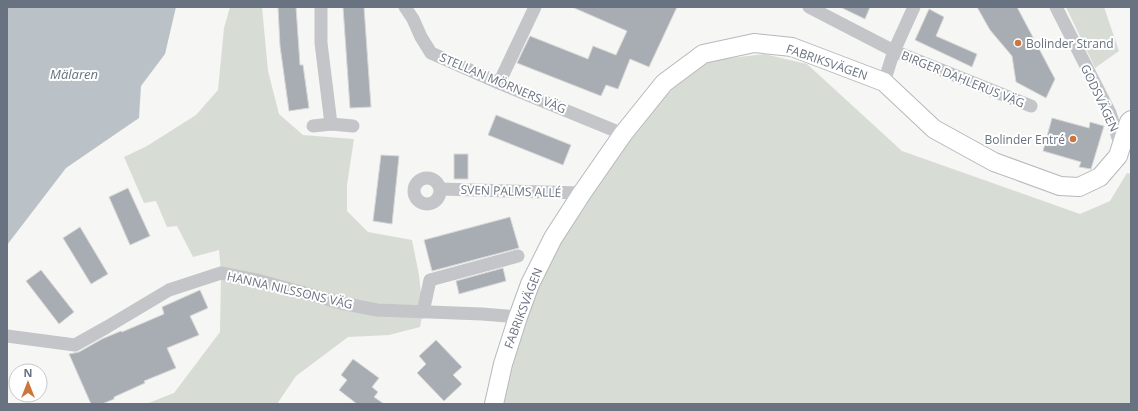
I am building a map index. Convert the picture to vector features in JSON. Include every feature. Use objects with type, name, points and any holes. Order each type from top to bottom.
[{"type":"street","points":[[321,7],[321,43],[331,124]]},
{"type":"street","name":"STELLAN MÖRNERS VÄG","points":[[405,7],[431,53],[499,83],[623,134]]},
{"type":"street","points":[[499,83],[535,7]]},
{"type":"street","name":"BIRGER DAHLERUS VÄG","points":[[809,7],[894,52],[1031,106]]},
{"type":"street","points":[[894,52],[914,7]]},
{"type":"street","name":"GODSVÄGEN","points":[[1056,7],[1110,113],[1126,150]]},
{"type":"street","name":"FABRIKSVÄGEN","points":[[494,404],[503,364],[518,317],[530,284],[553,238],[623,134],[664,83],[703,54],[754,43],[792,47],[884,82],[934,129],[994,162],[1060,186],[1079,187],[1100,177],[1118,156],[1126,150],[1129,122],[1131,120]]},
{"type":"street","name":"BIRGER DAHLERUS VÄG","points":[[884,82],[894,52]]},
{"type":"street","points":[[313,126],[331,124],[353,126]]},
{"type":"street","name":"SVEN PALMS ALLÉ","points":[[440,189],[582,193]]},
{"type":"street","points":[[423,312],[430,280],[518,256]]},
{"type":"street","name":"HANNA NILSSONS VÄG","points":[[7,336],[75,344],[108,327],[169,290],[220,273],[257,280],[377,310],[482,314],[518,317]]},
{"type":"shaded area","points":[[230,7],[262,7],[268,71],[279,114],[303,135],[354,139],[347,185],[347,211],[368,232],[412,240],[419,275],[423,312],[420,327],[389,335],[348,337],[296,376],[277,404],[146,404],[174,393],[220,332],[221,273],[219,250],[193,257],[177,226],[167,227],[156,201],[144,203],[124,157],[147,146],[196,115],[218,90],[224,28]]},
{"type":"shaded area","points":[[1066,7],[1104,7],[1119,51],[1095,68]]},
{"type":"shaded area","points":[[764,54],[807,64],[902,151],[1080,214],[1110,201],[1127,173],[1131,174],[1131,404],[504,404],[513,357],[557,237],[605,172],[662,98],[706,61]]},
{"type":"water","name":"Mälaren","points":[[7,7],[176,7],[165,54],[141,86],[139,118],[66,168],[7,245]]},
{"type":"building","points":[[278,7],[296,7],[300,65],[303,65],[309,108],[289,111],[280,46]]},
{"type":"building","points":[[343,7],[364,7],[371,107],[350,108]]},
{"type":"building","points":[[572,7],[677,7],[649,67],[630,59],[618,89],[606,85],[601,96],[517,63],[530,36],[588,59],[593,46],[616,55],[627,31]]},
{"type":"building","points":[[840,7],[870,7],[865,19]]},
{"type":"building","name":"Bolinder Strand","points":[[977,7],[1017,7],[1055,79],[1046,98],[1016,82],[1012,56],[990,30]]},
{"type":"building","points":[[929,9],[944,17],[936,36],[977,54],[972,67],[915,40]]},
{"type":"building","points":[[496,115],[571,145],[563,165],[488,135]]},
{"type":"building","name":"Bolinder Entré","points":[[1052,118],[1089,128],[1090,122],[1104,126],[1091,169],[1079,167],[1081,162],[1043,151]]},
{"type":"building","points":[[454,154],[468,154],[468,179],[454,179]]},
{"type":"building","points":[[381,155],[399,156],[392,224],[373,221]]},
{"type":"building","points":[[128,188],[150,236],[130,245],[109,197]]},
{"type":"building","points":[[510,217],[519,248],[432,271],[424,240]]},
{"type":"building","points":[[80,227],[108,274],[91,284],[63,238]]},
{"type":"building","points":[[503,268],[506,281],[459,294],[456,281]]},
{"type":"building","points":[[41,270],[74,312],[59,324],[26,281]]},
{"type":"building","points":[[200,290],[208,308],[190,316],[199,335],[167,348],[176,368],[144,381],[145,383],[114,397],[114,399],[102,404],[91,404],[69,354],[79,352],[102,339],[164,314],[162,307]]},
{"type":"building","points":[[436,340],[462,367],[453,375],[462,384],[444,401],[417,373],[426,364],[419,356]]},
{"type":"building","points":[[353,359],[379,378],[372,387],[378,392],[374,397],[384,404],[357,404],[339,390],[347,380],[341,375]]},
{"type":"place","name":"Bolinder Strand","points":[[1018,43]]},
{"type":"place","name":"Bolinder Entré","points":[[1073,139]]}]
